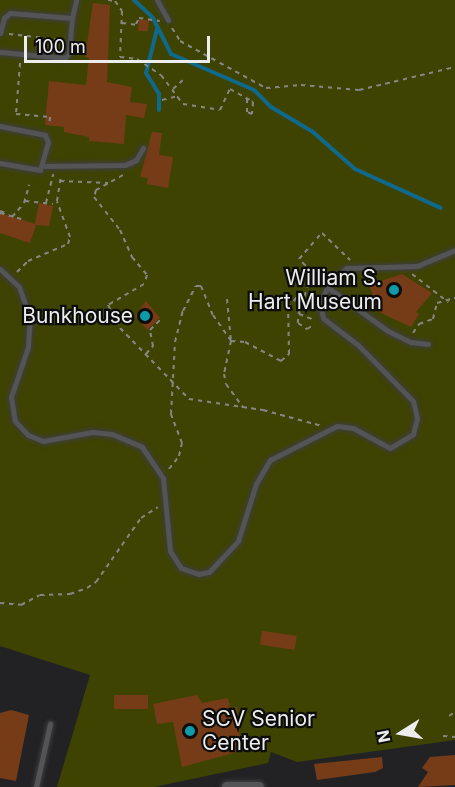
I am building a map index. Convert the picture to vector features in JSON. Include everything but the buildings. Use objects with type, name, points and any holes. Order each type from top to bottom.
[{"type":"street","points":[[227,787],[259,787]]},
{"type":"lane","points":[[0,52],[63,58],[69,53],[76,0]]},
{"type":"lane","points":[[157,0],[168,20]]},
{"type":"lane","points":[[0,30],[10,13],[72,18]]},
{"type":"lane","points":[[0,126],[41,134],[47,139],[44,166],[38,171],[0,163]]},
{"type":"lane","points":[[44,166],[62,169],[132,164],[143,148]]},
{"type":"lane","points":[[0,270],[12,278],[28,308],[31,330],[11,397],[15,421],[28,435],[43,441],[100,433],[142,447],[163,475],[168,505],[168,545],[174,559],[188,572],[209,572],[238,541],[256,484],[270,460],[325,430],[345,426],[384,446],[395,447],[413,434],[417,418],[413,401],[397,383],[323,318],[320,302],[327,287],[346,268],[417,266],[455,250]]},
{"type":"lane","points":[[327,287],[388,331],[411,342],[428,344]]},
{"type":"lane","points":[[36,787],[50,724]]},
{"type":"path","points":[[108,0],[120,7],[122,23],[120,57],[137,59],[173,89],[188,107],[219,110],[229,89],[247,99]]},
{"type":"path","points":[[122,23],[137,24],[138,18],[168,20],[180,41],[266,88],[300,85],[359,90],[455,67]]},
{"type":"path","points":[[0,30],[10,36],[70,42]]},
{"type":"path","points":[[21,54],[16,114],[50,117],[47,139]]},
{"type":"path","points":[[173,89],[183,80]]},
{"type":"path","points":[[162,100],[178,96]]},
{"type":"path","points":[[132,164],[127,173],[96,190],[95,200],[120,230],[132,257],[147,278],[144,284],[108,305],[107,309],[120,328],[189,399],[243,407],[320,423],[325,430]]},
{"type":"path","points":[[46,203],[54,168]]},
{"type":"path","points":[[12,278],[28,261],[68,244],[70,237],[57,201],[62,169]]},
{"type":"path","points":[[60,181],[108,183]]},
{"type":"path","points":[[13,216],[25,201],[29,185]]},
{"type":"path","points":[[25,201],[53,204]]},
{"type":"path","points":[[0,212],[21,219]]},
{"type":"path","points":[[298,314],[312,274],[299,259],[322,233],[354,262]]},
{"type":"path","points":[[413,276],[448,302]]},
{"type":"path","points":[[170,468],[182,443],[171,414],[170,381],[179,323],[198,285],[231,340]]},
{"type":"path","points":[[231,340],[245,342],[283,360],[289,354],[288,308],[301,292],[298,314],[300,327],[315,326],[313,318],[298,314]]},
{"type":"path","points":[[415,328],[433,319],[437,303],[448,302],[455,298]]},
{"type":"path","points":[[227,299],[231,340],[224,374],[226,384],[243,407]]},
{"type":"path","points":[[146,354],[153,346],[150,330],[160,320]]},
{"type":"path","points":[[0,603],[21,604],[40,595],[87,588],[96,582],[141,518],[157,507],[168,505]]},
{"type":"path","points":[[449,716],[455,711]]},
{"type":"path","points":[[443,736],[455,737]]},
{"type":"shaded area","points":[[0,0],[455,0],[455,740],[297,762],[271,752],[268,763],[154,787],[57,787],[90,675],[0,646]]},
{"type":"waterway","points":[[134,0],[153,18],[171,54],[254,90],[271,107],[313,132],[355,169],[441,208]]},
{"type":"waterway","points":[[157,29],[146,73],[159,94],[159,110]]},
{"type":"place","name":"William S. Hart Museum","points":[[394,290]]},
{"type":"place","name":"Bunkhouse","points":[[145,316]]},
{"type":"place","name":"SCV Senior Center","points":[[190,731]]}]
